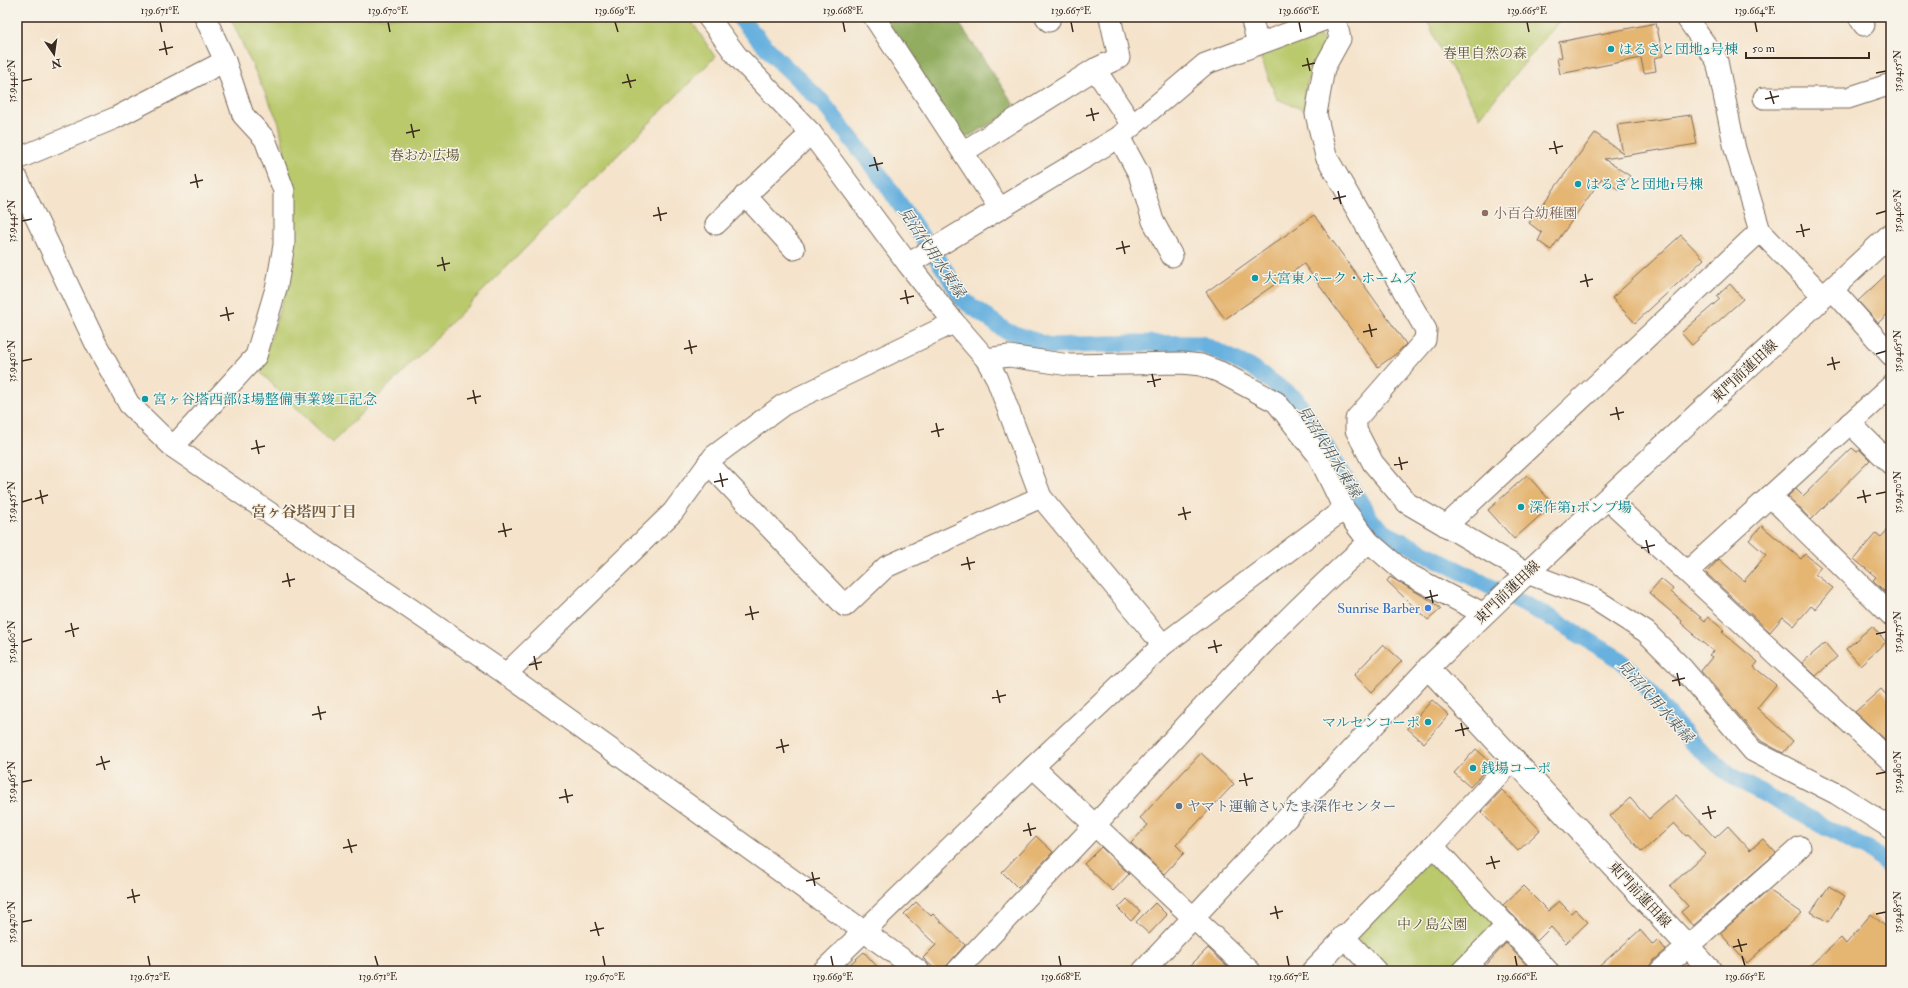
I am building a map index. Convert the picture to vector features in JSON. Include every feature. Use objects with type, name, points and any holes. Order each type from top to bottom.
[{"type":"main road","name":"東門前蓮田線","points":[[1711,971],[1428,668],[1519,580],[1608,499],[1891,234]]},
{"type":"street","points":[[172,447],[256,356],[277,285],[284,245],[284,191],[265,139],[243,115],[226,61],[205,17]]},
{"type":"street","points":[[708,17],[737,56],[811,133],[913,261],[953,321],[986,359],[996,377],[1041,497],[1163,645]]},
{"type":"street","points":[[874,17],[1000,210]]},
{"type":"street","points":[[963,152],[1095,69],[1119,58],[1110,17]]},
{"type":"street","points":[[1251,17],[1258,44]]},
{"type":"street","points":[[913,261],[1000,210],[1126,131],[1206,64],[1334,17],[1340,39],[1324,68],[1316,114],[1326,156],[1426,330],[1425,340],[1356,419],[1356,430],[1373,463],[1407,503],[1446,526],[1519,580],[1593,598],[1646,632],[1683,669],[1753,751],[1836,794],[1891,828]]},
{"type":"street","points":[[1686,17],[1717,61],[1735,149],[1760,231],[1828,292],[1891,355]]},
{"type":"street","points":[[17,159],[115,118],[226,61]]},
{"type":"street","points":[[1095,69],[1126,131],[1153,221],[1172,256]]},
{"type":"street","points":[[1764,98],[1848,98],[1891,84]]},
{"type":"street","points":[[716,224],[811,133]]},
{"type":"street","points":[[17,178],[96,344],[129,404],[172,447],[506,674],[919,971]]},
{"type":"street","points":[[745,195],[794,249]]},
{"type":"street","points":[[1446,526],[1760,231]]},
{"type":"street","points":[[506,674],[673,512],[714,456],[783,405],[949,325],[953,321]]},
{"type":"street","points":[[986,359],[1009,356],[1069,365],[1182,363],[1201,365],[1220,372],[1276,402],[1318,455],[1344,509],[1369,542],[1404,572],[1487,611]]},
{"type":"street","points":[[1687,572],[1891,386]]},
{"type":"street","points":[[1850,423],[1891,464]]},
{"type":"street","points":[[708,463],[845,606],[886,567],[1041,497]]},
{"type":"street","points":[[1770,496],[1891,615]]},
{"type":"street","points":[[1608,499],[1891,761]]},
{"type":"street","points":[[823,971],[865,932],[1033,767],[1163,645],[1344,509]]},
{"type":"street","points":[[957,971],[1095,825],[1224,683],[1343,564],[1369,542]]},
{"type":"street","points":[[1143,971],[1428,668]]},
{"type":"street","points":[[1312,971],[1344,936],[1433,846],[1514,759]]},
{"type":"street","points":[[1033,767],[1250,971]]},
{"type":"street","points":[[1433,846],[1548,971]]},
{"type":"street","points":[[1660,971],[1800,847]]},
{"type":"street","points":[[1462,971],[1507,925]]},
{"type":"street","points":[[1344,936],[1376,971]]},
{"type":"green space","name":"春おか広場","points":[[230,17],[689,17],[715,57],[332,443],[260,372],[293,266],[292,191],[279,123]]},
{"type":"green space","points":[[882,17],[955,17],[1017,109],[962,140]]},
{"type":"green space","name":"春里自然の森","points":[[1426,17],[1559,17],[1561,19],[1480,117],[1439,47]]},
{"type":"green space","points":[[1316,31],[1325,43],[1313,67],[1307,84],[1304,102],[1306,111],[1277,99],[1260,56]]},
{"type":"green space","name":"中ノ島公園","points":[[1428,860],[1436,860],[1492,921],[1492,929],[1452,971],[1381,971],[1357,936]]},
{"type":"building","name":"はるさと団地2号棟","points":[[1656,23],[1663,56],[1654,58],[1656,71],[1644,73],[1641,58],[1560,74],[1557,58],[1562,57],[1559,42]]},
{"type":"building","name":"はるさと団地1号棟","points":[[1691,115],[1697,144],[1604,159],[1630,176],[1619,190],[1602,178],[1551,250],[1538,241],[1542,233],[1529,223],[1595,133],[1623,153],[1617,125]]},
{"type":"building","name":"大宮東パーク・ホームズ","points":[[1314,215],[1406,344],[1397,353],[1378,367],[1304,264],[1225,319],[1206,292]]},
{"type":"building","points":[[1681,235],[1704,259],[1635,323],[1612,298]]},
{"type":"building","points":[[1891,270],[1891,311],[1878,323],[1858,301]]},
{"type":"building","points":[[1730,284],[1743,299],[1692,345],[1681,333],[1720,299],[1717,296]]},
{"type":"building","points":[[1852,448],[1857,452],[1860,450],[1870,460],[1811,520],[1788,496],[1796,489],[1803,496]]},
{"type":"building","name":"深作第1ポンプ場","points":[[1527,475],[1553,504],[1514,539],[1488,510]]},
{"type":"building","points":[[1762,526],[1801,559],[1805,554],[1821,567],[1815,574],[1833,588],[1815,609],[1811,606],[1794,626],[1783,617],[1770,632],[1706,573],[1719,559],[1744,581],[1766,555],[1749,540]]},
{"type":"building","points":[[1891,526],[1891,589],[1889,588],[1885,592],[1873,580],[1876,577],[1854,559],[1876,533],[1881,537]]},
{"type":"building","points":[[1390,577],[1430,600],[1441,609],[1428,620],[1387,581]]},
{"type":"building","points":[[1661,579],[1673,589],[1671,592],[1705,621],[1708,617],[1724,630],[1722,632],[1758,662],[1754,667],[1776,685],[1757,708],[1793,741],[1783,753],[1761,741],[1701,671],[1712,657],[1709,655],[1713,651],[1693,635],[1694,634],[1681,623],[1682,621],[1649,593]]},
{"type":"building","points":[[1872,626],[1886,642],[1860,665],[1846,649]]},
{"type":"building","points":[[1825,643],[1837,657],[1816,676],[1802,663]]},
{"type":"building","points":[[1383,644],[1402,661],[1372,692],[1354,675]]},
{"type":"building","points":[[1881,689],[1891,700],[1891,745],[1855,712]]},
{"type":"building","name":"マルセンコーポ","points":[[1432,700],[1449,715],[1424,743],[1407,728]]},
{"type":"building","name":"銭場コーポ","points":[[1476,749],[1492,763],[1470,787],[1454,773]]},
{"type":"building","points":[[1201,753],[1234,784],[1176,845],[1184,853],[1164,874],[1131,843],[1148,825],[1140,818]]},
{"type":"building","points":[[1502,790],[1540,830],[1518,851],[1481,812]]},
{"type":"building","points":[[1676,795],[1715,838],[1728,826],[1750,850],[1763,839],[1776,853],[1693,926],[1681,912],[1688,906],[1670,886],[1705,854],[1688,835],[1686,836],[1674,823],[1642,852],[1610,816],[1630,798],[1649,819]]},
{"type":"building","points":[[1036,836],[1053,852],[1018,888],[1002,872]]},
{"type":"building","points":[[1101,847],[1129,874],[1113,891],[1084,864]]},
{"type":"building","points":[[1523,886],[1548,911],[1559,901],[1571,913],[1575,909],[1588,922],[1566,943],[1551,927],[1537,941],[1503,905]]},
{"type":"building","points":[[1829,886],[1845,896],[1828,922],[1811,912]]},
{"type":"building","points":[[1769,890],[1802,913],[1747,963],[1720,933]]},
{"type":"building","points":[[1127,899],[1140,911],[1131,921],[1118,908]]},
{"type":"building","points":[[916,902],[931,916],[933,914],[965,945],[942,971],[937,971],[923,958],[936,945],[904,914]]},
{"type":"building","points":[[1155,903],[1167,915],[1149,934],[1136,922]]},
{"type":"building","points":[[1871,914],[1891,931],[1891,964],[1882,971],[1805,971],[1841,938],[1846,944]]},
{"type":"building","points":[[1640,930],[1653,945],[1658,940],[1666,950],[1652,962],[1647,971],[1594,971]]},
{"type":"building","points":[[1506,943],[1532,971],[1479,971],[1487,964]]},
{"type":"building","points":[[1208,948],[1232,971],[1185,971]]},
{"type":"building","points":[[864,952],[881,971],[842,971]]},
{"type":"waterway","name":"見沼代用水東縁","points":[[739,17],[776,58],[822,102],[882,178],[946,272],[963,300],[1006,331],[1050,346],[1134,343],[1202,344],[1254,369],[1296,399],[1372,521],[1386,533],[1553,619],[1621,660],[1649,690],[1691,742],[1731,776],[1874,853],[1891,868]]},
{"type":"place","name":"はるさと団地2号棟","points":[[1611,49]]},
{"type":"place","name":"はるさと団地1号棟","points":[[1578,184]]},
{"type":"place","name":"小百合幼稚園","points":[[1485,213]]},
{"type":"place","name":"大宮東パーク・ホームズ","points":[[1255,278]]},
{"type":"place","name":"宮ヶ谷塔西部ほ場整備事業竣工記念","points":[[145,399]]},
{"type":"place","name":"深作第1ポンプ場","points":[[1521,507]]},
{"type":"place","name":"Sunrise Barber","points":[[1428,608]]},
{"type":"place","name":"マルセンコーポ","points":[[1428,722]]},
{"type":"place","name":"銭場コーポ","points":[[1473,768]]},
{"type":"place","name":"ヤマト運輸さいたま深作センター","points":[[1179,806]]},
{"type":"district","name":"宮ヶ谷塔四丁目","points":[[304,512]]}]
